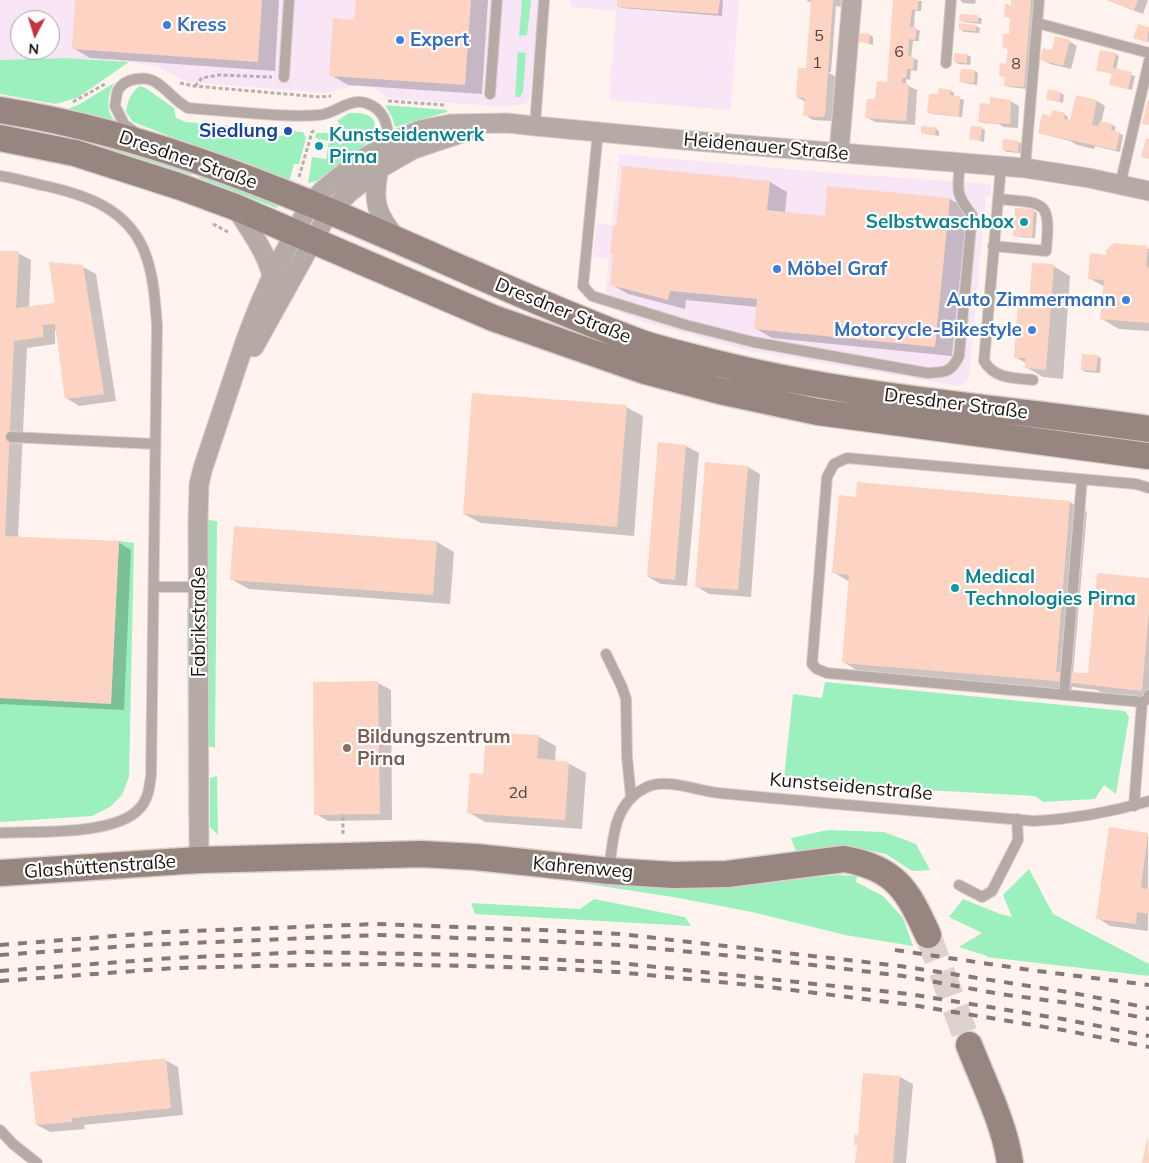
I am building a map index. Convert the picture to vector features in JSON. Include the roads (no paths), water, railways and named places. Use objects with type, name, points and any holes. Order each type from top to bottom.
[{"type":"main road","name":"Dresdner Straße","points":[[0,110],[37,116],[149,144],[217,168],[320,208],[579,319],[642,343],[753,372],[878,394],[1149,429]]},
{"type":"main road","name":"Dresdner Straße","points":[[0,138],[75,153],[181,187],[235,208],[493,318],[645,371],[720,391],[818,412],[1149,456]]},
{"type":"main road","name":"Kahrenweg","points":[[200,860],[421,854],[476,857],[609,872],[673,875],[727,874],[822,860],[844,859],[877,868],[894,879],[907,892],[928,935]]},
{"type":"main road","name":"Glashüttenstraße","points":[[0,873],[200,860]]},
{"type":"main road","points":[[969,1045],[1001,1128],[1010,1163]]},
{"type":"street","points":[[839,152],[852,0]]},
{"type":"street","name":"Heidenauer Straße","points":[[320,208],[350,192],[380,169],[414,149],[462,132],[507,123]]},
{"type":"street","name":"Heidenauer Straße","points":[[320,208],[323,190],[356,163],[390,142],[436,126],[507,123],[1025,168],[1056,172],[1149,191]]},
{"type":"street","points":[[380,169],[375,188],[379,212],[384,224],[400,241]]},
{"type":"street","points":[[235,208],[262,249],[272,276]]},
{"type":"street","points":[[304,238],[320,208]]},
{"type":"street","name":"Fabrikstraße","points":[[200,860],[199,484],[246,339],[272,276],[304,238]]},
{"type":"street","name":"Fabrikstraße","points":[[231,388],[304,238]]},
{"type":"lane","points":[[284,77],[289,0]]},
{"type":"lane","points":[[490,94],[497,0]]},
{"type":"lane","points":[[535,126],[544,0]]},
{"type":"lane","points":[[946,63],[951,0]]},
{"type":"lane","points":[[1025,168],[1038,0]]},
{"type":"lane","points":[[1037,23],[1149,53]]},
{"type":"lane","points":[[1120,184],[1149,61]]},
{"type":"lane","points":[[149,144],[124,124],[115,106],[118,90],[129,80],[144,78],[156,82],[178,103],[188,108],[290,116],[318,116],[348,104],[364,102],[383,115],[387,123],[390,142]]},
{"type":"lane","points":[[598,131],[583,286],[592,296],[686,325],[753,342],[927,373],[942,373],[950,370],[959,356],[972,215],[960,200],[958,193],[960,162]]},
{"type":"lane","points":[[1001,166],[984,361],[994,372],[1006,378],[1033,380]]},
{"type":"lane","points":[[0,176],[74,192],[100,203],[119,216],[133,232],[144,252],[152,274],[157,325],[151,776],[148,794],[141,808],[119,822],[96,828],[0,833]]},
{"type":"lane","points":[[993,246],[1046,251],[1049,224],[1047,212],[1040,205],[998,199]]},
{"type":"lane","points":[[11,437],[156,444]]},
{"type":"lane","points":[[1134,806],[1146,698],[1064,694],[827,673],[817,669],[812,664],[827,477],[834,464],[847,458],[1136,484],[1149,488]]},
{"type":"lane","points":[[1064,694],[1082,479]]},
{"type":"lane","points":[[154,587],[200,587]]},
{"type":"lane","points":[[606,654],[626,699],[627,757],[632,797]]},
{"type":"lane","name":"Kunstseidenstraße","points":[[609,872],[616,826],[622,808],[632,797],[653,784],[665,783],[719,793],[1034,821],[1097,814],[1149,801]]},
{"type":"lane","points":[[959,885],[982,897],[992,891],[1018,840],[1017,819]]},
{"type":"lane","points":[[0,1130],[13,1144],[37,1163]]},
{"type":"tunnel","points":[[928,935],[969,1045]]},
{"type":"railway","points":[[0,945],[165,932],[377,924],[620,934],[900,966],[1068,992],[1149,1008]]},
{"type":"railway","points":[[0,955],[143,945],[379,935],[619,945],[764,959],[903,976],[1000,994],[1068,1003],[1149,1019]]},
{"type":"railway","points":[[895,950],[1149,985]]},
{"type":"railway","points":[[0,971],[173,958],[307,952],[469,955],[619,963],[909,994],[1063,1019],[1149,1036]]},
{"type":"railway","points":[[0,981],[175,968],[307,965],[386,964],[617,972],[760,986],[912,1005],[1063,1030],[1149,1047]]},
{"type":"place","name":"Kress","points":[[167,25]]},
{"type":"place","name":"Expert","points":[[400,40]]},
{"type":"place","name":"Siedlung","points":[[288,131]]},
{"type":"place","name":"Kunstseidenwerk Pirna","points":[[319,146]]},
{"type":"place","name":"Selbstwaschbox","points":[[1024,222]]},
{"type":"place","name":"Möbel Graf","points":[[777,269]]},
{"type":"place","name":"Auto Zimmermann","points":[[1126,300]]},
{"type":"place","name":"Motorcycle-Bikestyle","points":[[1032,330]]},
{"type":"place","name":"Medical Technologies Pirna","points":[[955,588]]},
{"type":"place","name":"Bildungszentrum Pirna","points":[[347,748]]}]
